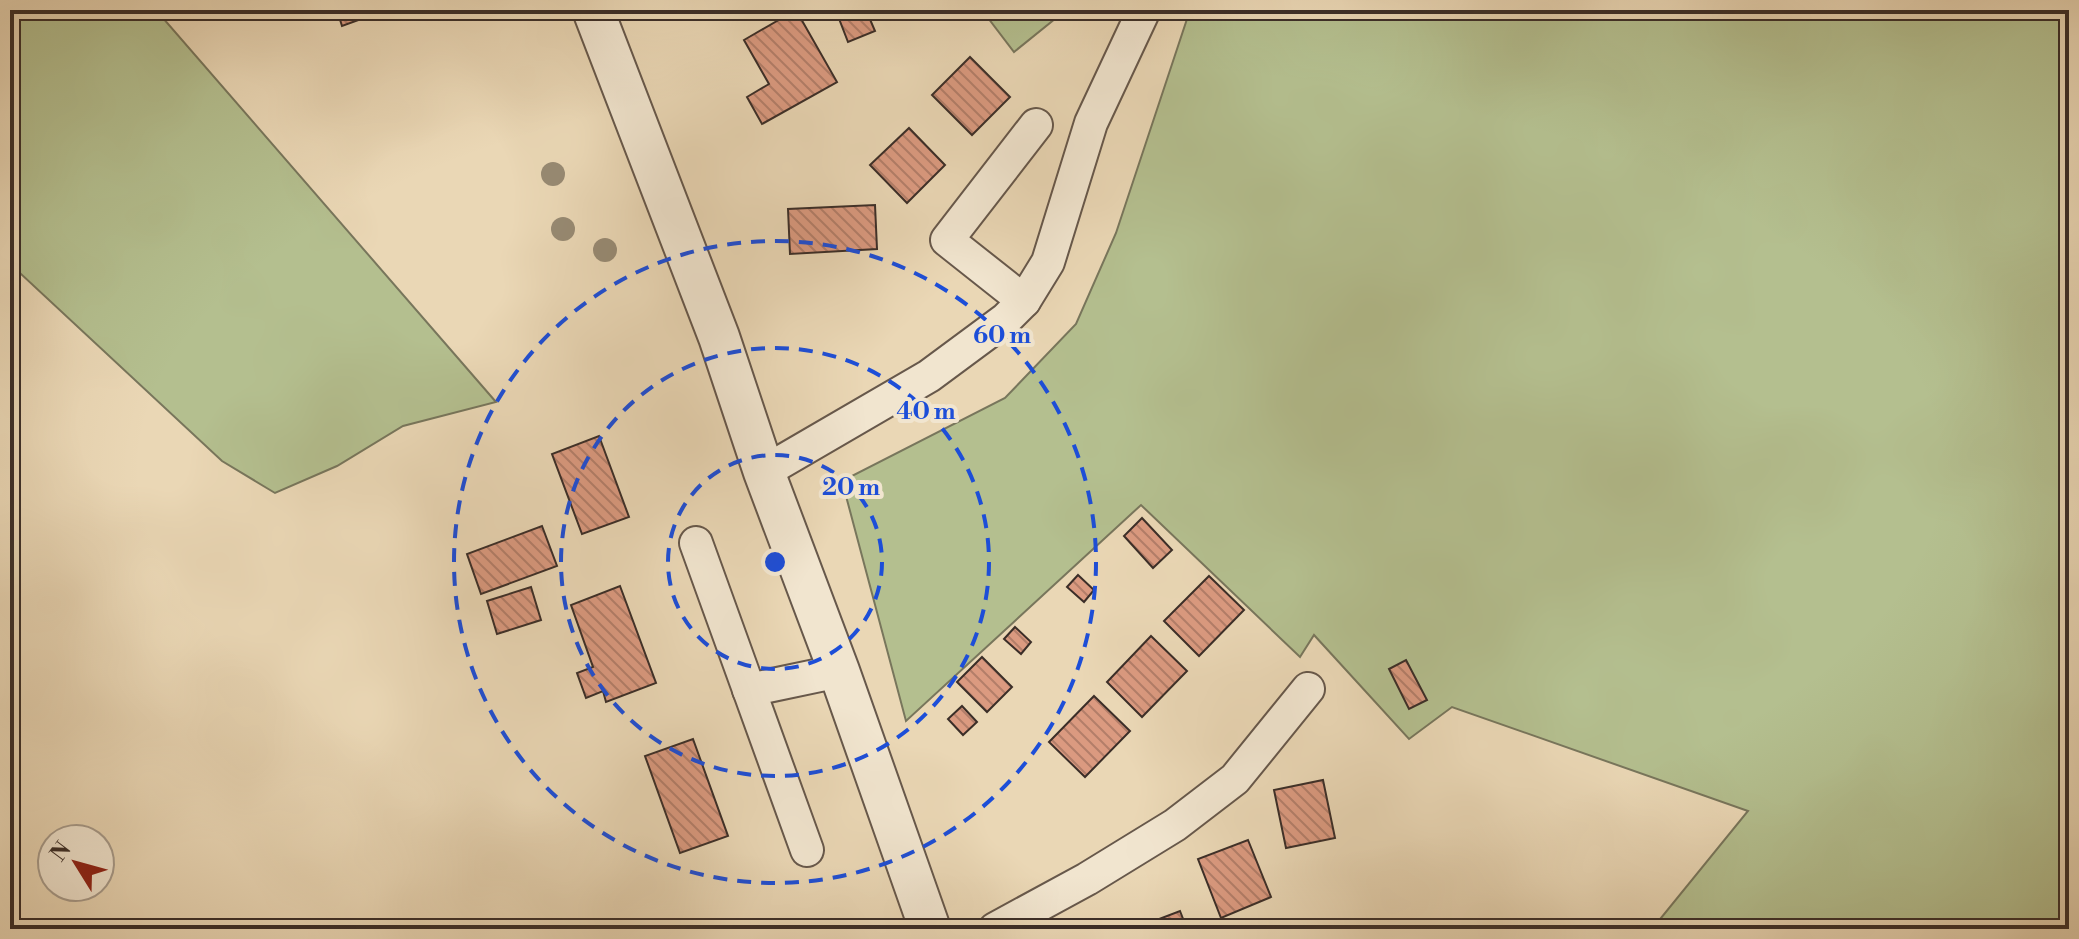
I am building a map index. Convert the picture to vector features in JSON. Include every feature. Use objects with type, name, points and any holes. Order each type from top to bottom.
[{"type":"street","points":[[593,10],[719,337],[764,472],[839,671],[930,929]]},
{"type":"street","points":[[764,472],[929,376],[1006,319],[1024,301],[1048,262],[1091,123],[1144,10]]},
{"type":"street","points":[[1024,301],[947,240],[1036,125]]},
{"type":"street","points":[[696,543],[807,850]]},
{"type":"street","points":[[749,690],[839,671]]},
{"type":"street","points":[[995,929],[1099,872],[1175,825],[1211,798],[1235,779],[1308,689]]},
{"type":"green space","points":[[10,10],[156,10],[496,402],[403,426],[337,466],[275,493],[222,461],[20,273],[10,275]]},
{"type":"green space","points":[[982,10],[1066,10],[1014,52]]},
{"type":"green space","points":[[1190,10],[2069,10],[2069,929],[1652,929],[1748,811],[1452,707],[1409,739],[1314,635],[1300,657],[1141,505],[906,721],[842,481],[1005,398],[1076,324],[1116,233]]},
{"type":"building","points":[[337,10],[386,10],[342,26]]},
{"type":"building","points":[[796,10],[837,82],[762,124],[747,97],[769,84],[744,40]]},
{"type":"building","points":[[853,10],[866,10],[875,31],[848,42],[838,16]]},
{"type":"building","points":[[970,57],[1010,97],[972,135],[932,95]]},
{"type":"building","points":[[909,128],[945,165],[907,203],[870,165]]},
{"type":"building","points":[[875,205],[877,249],[790,254],[788,209]]},
{"type":"building","points":[[599,436],[629,517],[582,534],[552,454]]},
{"type":"building","points":[[1142,518],[1172,550],[1153,568],[1124,536]]},
{"type":"building","points":[[542,526],[557,566],[481,594],[467,554]]},
{"type":"building","points":[[1078,575],[1094,590],[1084,602],[1067,587]]},
{"type":"building","points":[[1209,576],[1244,610],[1199,656],[1164,621]]},
{"type":"building","points":[[620,586],[656,683],[606,702],[603,691],[586,698],[577,673],[593,667],[571,605]]},
{"type":"building","points":[[531,587],[541,620],[497,634],[487,601]]},
{"type":"building","points":[[1015,627],[1031,642],[1021,654],[1004,639]]},
{"type":"building","points":[[1151,636],[1187,671],[1142,717],[1107,682]]},
{"type":"building","points":[[982,657],[1012,687],[987,712],[957,682]]},
{"type":"building","points":[[1406,660],[1427,700],[1409,709],[1389,669]]},
{"type":"building","points":[[1094,696],[1130,731],[1085,777],[1049,742]]},
{"type":"building","points":[[962,706],[977,722],[963,735],[948,719]]},
{"type":"building","points":[[693,739],[728,836],[680,853],[645,756]]},
{"type":"building","points":[[1323,780],[1335,838],[1286,848],[1274,790]]},
{"type":"building","points":[[1248,840],[1271,897],[1221,918],[1198,859]]},
{"type":"building","points":[[1180,911],[1187,929],[1133,929]]},
{"type":"building","points":[[709,921],[711,929],[680,929]]}]
